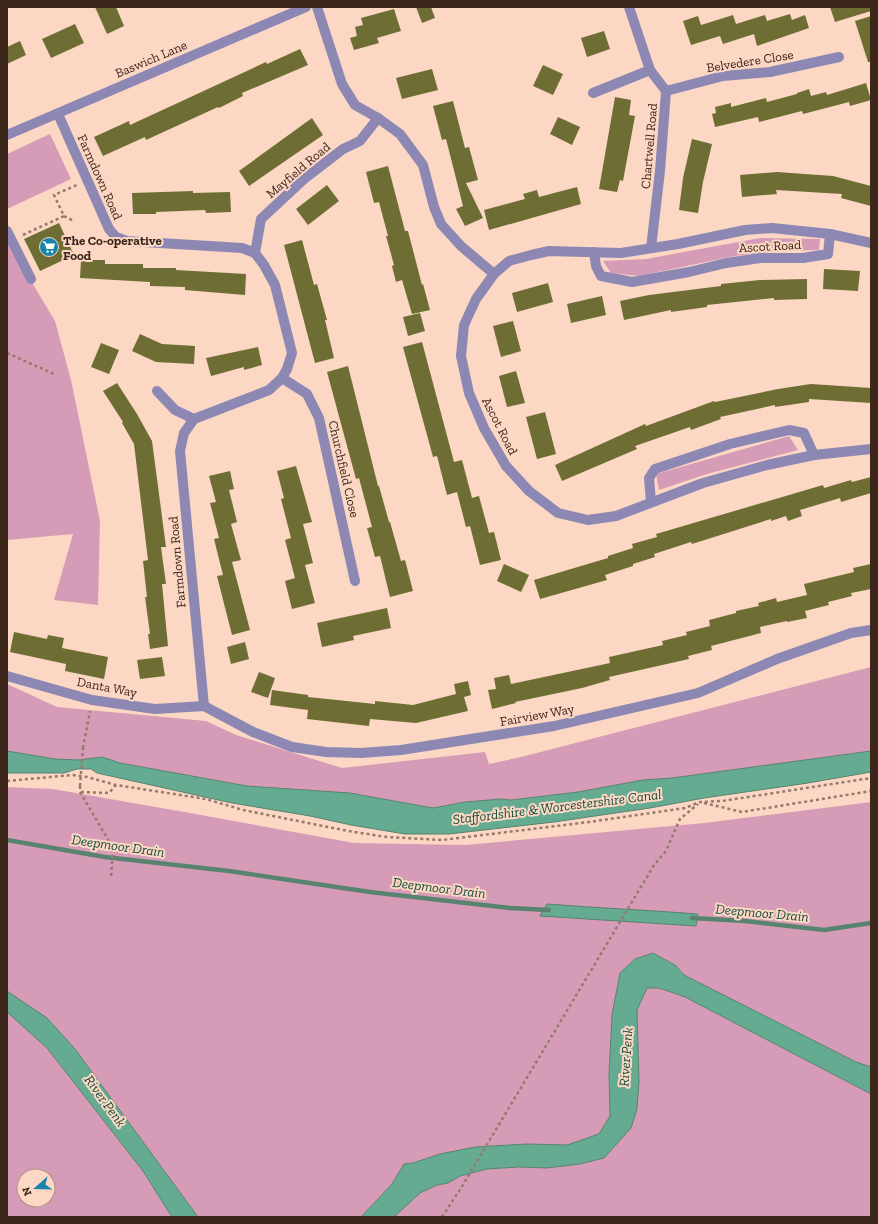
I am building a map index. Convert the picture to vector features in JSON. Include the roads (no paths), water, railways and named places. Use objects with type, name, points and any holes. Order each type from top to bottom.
[{"type":"street","name":"Baswich Lane","points":[[7,135],[306,7]]},
{"type":"street","points":[[317,7],[342,84],[356,105],[378,118],[400,134],[423,165],[434,207],[441,224],[461,246],[494,274]]},
{"type":"street","name":"Chartwell Road","points":[[629,7],[650,70],[666,91],[660,171],[651,248]]},
{"type":"street","name":"Belvedere Close","points":[[666,91],[724,76],[770,72],[839,57]]},
{"type":"street","points":[[593,93],[650,70]]},
{"type":"street","name":"Farmdown Road","points":[[58,114],[109,230],[116,237],[127,241],[242,248],[255,253]]},
{"type":"street","name":"Mayfield Road","points":[[255,253],[261,219],[304,179],[343,149],[360,141],[378,118]]},
{"type":"street","name":"Ascot Road","points":[[871,243],[830,234],[772,228],[745,230],[678,244],[621,253],[549,251],[509,261],[494,274],[476,299],[464,325],[461,356],[469,393],[484,428],[506,466],[529,491],[558,513],[588,520],[616,516],[703,483],[767,465],[814,455],[871,449]]},
{"type":"street","points":[[7,231],[31,279]]},
{"type":"street","name":"Ascot Road","points":[[594,252],[596,266],[601,276],[632,282],[689,272],[726,262],[760,258],[803,258],[828,254],[830,234]]},
{"type":"street","points":[[157,391],[175,410],[194,419],[270,390],[282,378],[287,369],[292,353],[275,285],[264,265],[255,253]]},
{"type":"street","name":"Churchfield Close","points":[[282,378],[307,394],[319,418],[355,581]]},
{"type":"street","name":"Farmdown Road","points":[[194,419],[184,433],[180,451],[204,706]]},
{"type":"street","points":[[651,502],[649,478],[655,469],[730,444],[789,430],[804,432],[814,455]]},
{"type":"street","name":"Fairview Way","points":[[204,706],[253,732],[292,748],[333,753],[361,753],[401,750],[554,726],[698,693],[777,659],[851,633],[871,630]]},
{"type":"street","name":"Danta Way","points":[[7,676],[92,700],[155,709],[204,706]]},
{"type":"water","name":"Staffordshire & Worcestershire Canal","points":[[7,751],[55,759],[78,760],[102,757],[120,763],[247,786],[350,793],[433,808],[465,802],[501,799],[511,800],[578,792],[643,780],[672,778],[871,751],[871,772],[554,822],[449,834],[405,834],[232,803],[97,773],[91,769],[77,769],[64,773],[7,773]]},
{"type":"water","points":[[547,904],[698,914],[696,926],[540,916]]},
{"type":"water","name":"River Penk","points":[[653,953],[675,965],[684,975],[856,1062],[871,1067],[871,1094],[685,997],[659,988],[647,988],[637,1010],[639,1082],[637,1109],[631,1128],[604,1158],[580,1164],[547,1168],[519,1167],[487,1169],[460,1176],[448,1183],[437,1185],[420,1193],[394,1217],[361,1217],[392,1184],[404,1164],[413,1163],[440,1154],[475,1147],[527,1144],[567,1145],[599,1134],[610,1116],[609,1074],[612,1015],[620,973],[635,959]]},
{"type":"water","name":"River Penk","points":[[7,991],[47,1018],[75,1049],[198,1217],[172,1217],[143,1171],[47,1048],[7,1012]]},
{"type":"waterway","name":"Deepmoor Drain","points":[[7,840],[105,857],[229,871],[370,892],[510,908],[549,910]]},
{"type":"waterway","name":"Deepmoor Drain","points":[[692,918],[745,921],[824,930],[871,923]]},
{"type":"place","name":"The Co-operative Food","points":[[49,247]]}]
